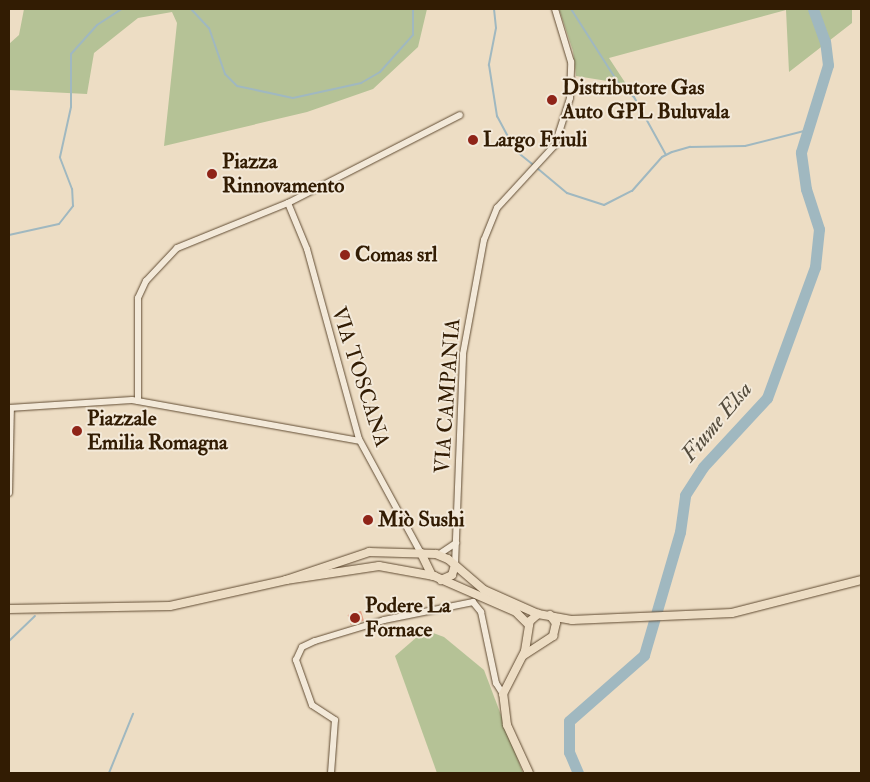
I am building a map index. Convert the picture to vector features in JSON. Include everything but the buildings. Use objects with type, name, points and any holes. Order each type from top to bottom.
[{"type":"main road","points":[[286,580],[365,553],[421,553],[438,555],[454,565],[474,585],[538,614],[582,620],[709,616],[758,608],[861,580]]},
{"type":"main road","points":[[421,553],[432,576]]},
{"type":"main road","points":[[441,580],[452,576],[454,565]]},
{"type":"main road","points":[[9,609],[170,606],[286,580],[379,566],[432,576],[516,612],[542,640]]},
{"type":"main road","points":[[528,773],[507,725],[503,694],[523,656],[529,628],[538,614]]},
{"type":"main road","points":[[550,615],[555,632]]},
{"type":"main road","points":[[523,656],[555,632],[582,620]]},
{"type":"street","name":"VIA CAMPANIA","points":[[454,565],[468,316],[490,222],[547,155],[561,132],[572,84],[568,47],[555,9]]},
{"type":"street","points":[[138,401],[139,295],[180,246],[288,203],[460,115]]},
{"type":"street","name":"VIA TOSCANA","points":[[288,203],[306,248],[360,441],[421,553]]},
{"type":"street","points":[[9,494],[10,408],[138,401],[360,441]]},
{"type":"street","points":[[438,555],[456,543]]},
{"type":"street","points":[[331,773],[334,720],[312,705],[304,692],[296,660],[302,647],[384,620],[476,604],[503,694]]},
{"type":"green space","points":[[24,9],[427,9],[418,47],[373,89],[307,112],[164,146],[177,23],[172,12],[138,18],[94,53],[87,94],[9,90],[9,44],[19,35]]},
{"type":"green space","points":[[559,9],[852,9],[852,23],[789,72],[786,10],[609,58],[626,84],[576,76],[573,51]]},
{"type":"green space","points":[[425,630],[444,637],[484,670],[523,773],[437,773],[395,656]]},
{"type":"waterway","points":[[9,235],[59,224],[73,206],[72,189],[60,157],[71,107],[71,54],[97,25],[122,9]]},
{"type":"waterway","points":[[191,9],[209,28],[225,74],[237,86],[293,98],[361,83],[380,72],[413,35],[413,9]]},
{"type":"waterway","points":[[494,9],[496,28],[489,65],[497,116],[516,151],[533,165]]},
{"type":"waterway","points":[[571,9],[619,84],[634,97],[666,155]]},
{"type":"waterway","name":"Fiume Elsa","points":[[578,773],[569,752],[569,721],[644,655],[680,532],[685,495],[703,467],[767,398],[815,267],[819,229],[806,189],[801,152],[828,65],[825,42],[813,9]]},
{"type":"waterway","points":[[537,168],[567,193],[604,205],[632,191],[662,157],[672,152],[690,147],[745,146],[804,131]]},
{"type":"waterway","points":[[9,641],[35,616]]},
{"type":"waterway","points":[[109,773],[133,714]]},
{"type":"place","name":"Distributore Gas Auto GPL Buluvala","points":[[552,100]]},
{"type":"place","name":"Largo Friuli","points":[[473,140]]},
{"type":"place","name":"Piazza Rinnovamento","points":[[212,174]]},
{"type":"place","name":"Comas srl","points":[[345,255]]},
{"type":"place","name":"Piazzale Emilia Romagna","points":[[77,431]]},
{"type":"place","name":"Miò Sushi","points":[[368,520]]},
{"type":"place","name":"Podere La Fornace","points":[[355,618]]}]
